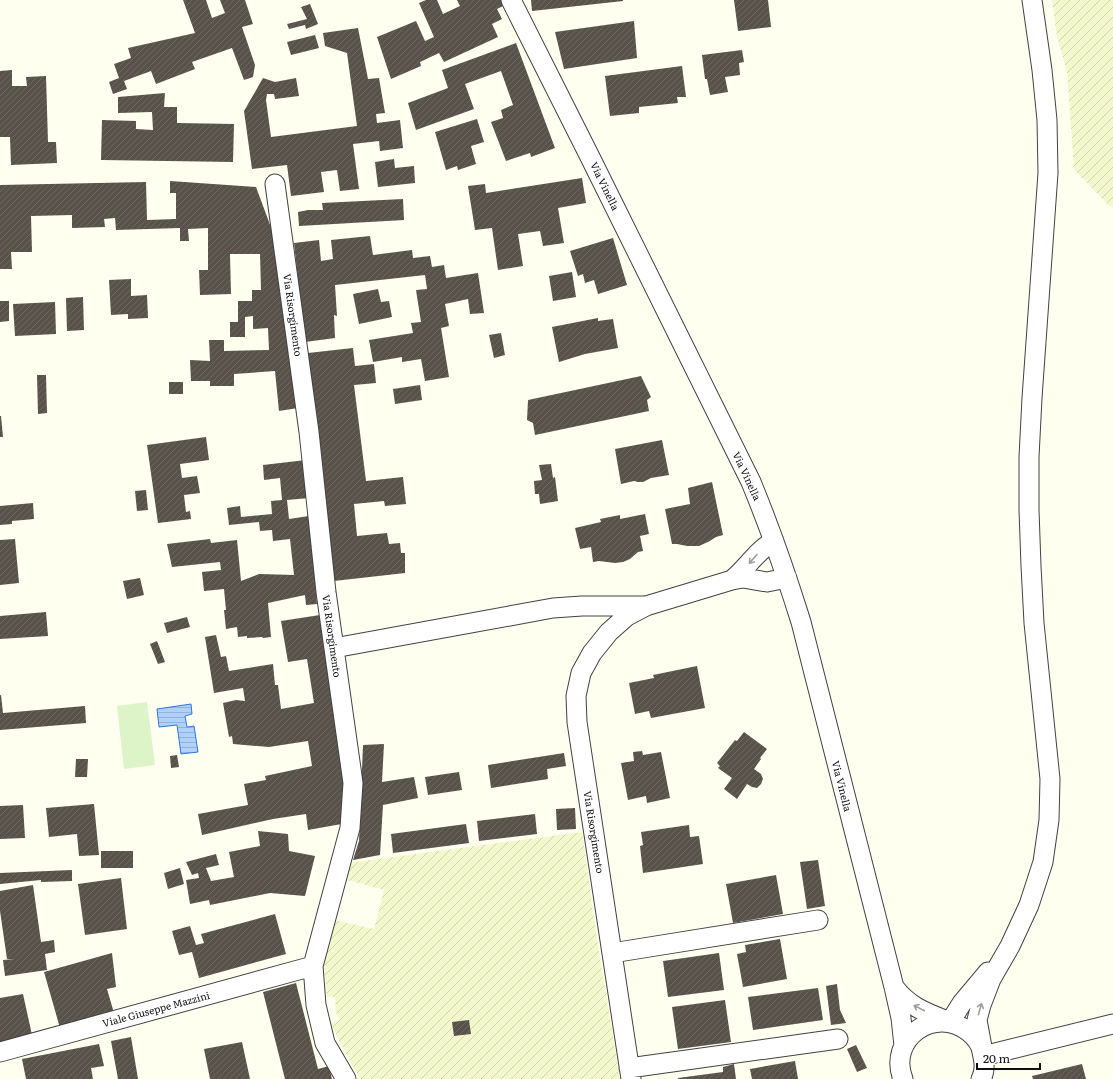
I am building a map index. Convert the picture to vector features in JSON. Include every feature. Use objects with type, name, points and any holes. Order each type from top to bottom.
[{"type":"street","name":"Via Vinella","points":[[511,0],[751,482],[767,519],[801,622],[894,987],[901,1018],[904,1046]]},
{"type":"street","points":[[981,1079],[983,1076],[985,1061],[977,1020],[991,979],[1010,946],[1030,906],[1043,862],[1049,813],[1050,779],[1034,623],[1030,566],[1029,457],[1048,173],[1047,120],[1042,70],[1032,0]]},
{"type":"street","name":"Via Risorgimento","points":[[275,184],[309,432],[326,592],[353,783],[350,828],[313,966],[316,1005],[325,1043],[346,1079]]},
{"type":"street","points":[[732,580],[765,546],[774,541]]},
{"type":"street","points":[[732,580],[743,578],[767,582],[787,578]]},
{"type":"street","name":"Via Risorgimento","points":[[630,1074],[577,722],[576,696],[581,673],[592,653],[609,632],[627,616],[646,606],[732,580]]},
{"type":"street","points":[[334,648],[554,608],[582,606],[646,606]]},
{"type":"street","points":[[612,953],[818,920]]},
{"type":"street","points":[[950,1022],[962,1002],[1010,946]]},
{"type":"street","name":"Viale Giuseppe Mazzini","points":[[0,1052],[313,966]]},
{"type":"street","points":[[894,987],[911,1004],[930,1014],[963,1026],[974,1035],[982,1051]]},
{"type":"street","points":[[903,1079],[900,1073],[900,1059],[904,1046],[912,1034],[922,1026],[936,1022],[950,1022]]},
{"type":"street","points":[[982,1051],[1113,1024]]},
{"type":"street","points":[[630,1074],[838,1039]]},
{"type":"green space","points":[[1052,0],[1113,0],[1113,207],[1108,205],[1074,169],[1067,72],[1057,37]]},
{"type":"green space","points":[[147,702],[155,765],[124,769],[117,706]]},
{"type":"green space","points":[[582,832],[598,946],[620,1079],[360,1079],[340,1043],[331,1023],[339,1020],[336,1012],[335,997],[327,997],[324,969],[325,954],[335,920],[374,929],[384,890],[344,879],[348,863]]},
{"type":"water","points":[[191,704],[192,714],[185,716],[187,727],[194,726],[198,752],[181,754],[177,725],[159,727],[157,709]]},
{"type":"building","points":[[183,0],[206,0],[212,18],[225,13],[220,0],[245,0],[253,24],[242,27],[255,65],[253,77],[244,80],[232,48],[192,62],[195,69],[156,84],[151,71],[124,81],[127,89],[113,94],[109,82],[119,78],[114,64],[131,58],[128,48],[195,33]]},
{"type":"building","points":[[426,0],[437,0],[443,14],[460,6],[457,0],[501,0],[503,6],[497,9],[502,19],[492,24],[498,37],[444,62],[439,53],[420,62],[421,66],[391,79],[377,37],[416,21],[425,41],[434,37],[419,3]]},
{"type":"building","points":[[531,0],[623,0],[623,1],[532,11]]},
{"type":"building","points":[[734,0],[768,0],[771,27],[738,31]]},
{"type":"building","points":[[310,4],[318,24],[306,29],[305,25],[289,29],[287,24],[307,19],[301,7]]},
{"type":"building","points":[[634,21],[637,58],[564,69],[555,32]]},
{"type":"building","points":[[358,28],[368,79],[379,78],[385,113],[376,114],[377,123],[400,120],[403,148],[380,151],[379,141],[353,144],[359,189],[340,191],[337,170],[321,172],[324,192],[291,196],[287,165],[252,169],[244,111],[263,78],[275,82],[296,78],[299,96],[275,99],[274,94],[267,94],[266,100],[271,137],[357,126],[347,53],[325,46],[323,33]]},
{"type":"building","points":[[315,35],[319,48],[291,55],[287,42]]},
{"type":"building","points":[[516,43],[555,148],[531,157],[530,153],[506,161],[491,122],[503,118],[501,110],[513,105],[501,71],[465,84],[474,109],[416,130],[408,103],[448,88],[442,70]]},
{"type":"building","points":[[742,50],[744,62],[739,63],[740,75],[725,77],[728,92],[710,95],[707,79],[705,79],[702,55]]},
{"type":"building","points":[[682,66],[686,97],[677,97],[678,103],[639,107],[639,113],[610,116],[605,76]]},
{"type":"building","points":[[12,70],[12,86],[27,86],[26,77],[46,76],[48,142],[56,142],[57,163],[11,165],[10,137],[0,137],[0,71]]},
{"type":"building","points":[[165,93],[164,107],[177,107],[177,123],[234,124],[233,162],[101,160],[102,120],[136,121],[136,129],[153,130],[152,112],[118,113],[118,97]]},
{"type":"building","points":[[477,119],[484,142],[471,146],[476,164],[458,170],[457,166],[446,170],[435,132]]},
{"type":"building","points":[[394,159],[395,168],[414,166],[415,183],[378,187],[375,162]]},
{"type":"building","points":[[582,178],[586,203],[558,208],[564,243],[543,246],[540,231],[518,234],[523,266],[498,270],[492,228],[475,230],[468,186],[485,184],[486,193]]},
{"type":"building","points":[[170,181],[256,187],[279,249],[298,408],[279,411],[275,371],[234,374],[234,386],[210,386],[210,381],[191,381],[190,360],[210,361],[209,340],[224,340],[224,351],[269,350],[268,328],[253,329],[253,316],[245,317],[245,337],[230,337],[230,322],[238,322],[238,301],[252,301],[252,290],[261,290],[260,254],[230,254],[231,294],[200,295],[199,270],[208,270],[208,228],[188,229],[189,241],[180,241],[180,228],[116,230],[115,218],[104,219],[105,227],[72,228],[72,215],[31,216],[32,252],[11,252],[12,269],[0,269],[0,185],[146,182],[147,220],[176,219],[176,193],[170,193]]},
{"type":"building","points":[[403,199],[404,220],[299,226],[298,212],[323,210],[322,203]]},
{"type":"building","points":[[370,236],[373,255],[412,250],[413,258],[430,256],[432,267],[444,265],[446,278],[478,273],[484,313],[470,314],[468,299],[445,304],[449,326],[441,328],[449,377],[425,381],[421,359],[402,362],[402,357],[373,362],[369,340],[413,333],[411,323],[421,322],[416,290],[427,289],[425,275],[335,285],[337,316],[334,315],[335,338],[305,342],[294,243],[319,240],[321,261],[333,259],[331,240]]},
{"type":"building","points":[[613,238],[627,285],[598,294],[594,280],[585,283],[583,274],[578,276],[570,251]]},
{"type":"building","points":[[572,272],[576,297],[553,301],[549,276]]},
{"type":"building","points":[[131,279],[131,296],[147,295],[148,318],[128,319],[128,314],[111,315],[109,280]]},
{"type":"building","points":[[378,289],[381,302],[389,301],[392,317],[359,324],[353,294]]},
{"type":"building","points":[[83,297],[84,330],[67,331],[66,298]]},
{"type":"building","points":[[0,301],[9,301],[9,321],[0,322]]},
{"type":"building","points":[[55,302],[56,334],[15,336],[13,304]]},
{"type":"building","points":[[598,318],[598,321],[613,319],[618,348],[585,354],[559,362],[552,327]]},
{"type":"building","points":[[501,333],[505,355],[494,358],[489,335]]},
{"type":"building","points":[[353,348],[355,366],[374,364],[376,383],[354,385],[366,481],[403,477],[406,504],[385,506],[384,501],[354,504],[357,536],[387,533],[389,544],[400,543],[401,553],[405,553],[405,573],[334,581],[308,353]]},
{"type":"building","points":[[37,375],[46,375],[47,413],[38,414]]},
{"type":"building","points":[[641,376],[651,397],[647,400],[649,411],[535,435],[533,423],[527,420],[528,400]]},
{"type":"building","points":[[169,382],[183,382],[183,394],[169,394]]},
{"type":"building","points":[[420,385],[422,400],[395,404],[393,389]]},
{"type":"building","points":[[1,416],[3,437],[0,437]]},
{"type":"building","points":[[206,437],[209,460],[180,464],[182,478],[197,476],[200,493],[184,495],[186,512],[190,511],[191,519],[158,523],[147,445]]},
{"type":"building","points":[[662,440],[669,475],[651,478],[643,482],[634,481],[621,484],[615,449]]},
{"type":"building","points":[[306,460],[309,498],[287,500],[289,519],[309,516],[317,604],[306,605],[305,595],[268,603],[271,637],[238,637],[237,627],[226,629],[224,589],[204,591],[202,572],[221,570],[220,562],[172,567],[167,544],[210,539],[211,543],[237,540],[241,581],[259,574],[294,575],[290,539],[273,541],[272,530],[260,531],[259,522],[229,525],[227,508],[240,506],[241,517],[272,514],[271,501],[282,500],[280,478],[264,480],[263,465]]},
{"type":"building","points":[[551,464],[553,478],[555,477],[558,501],[540,504],[539,494],[535,494],[534,481],[542,480],[539,465]]},
{"type":"building","points":[[712,482],[723,535],[699,546],[672,544],[665,509],[690,504],[688,488]]},
{"type":"building","points":[[146,490],[148,510],[137,511],[135,491]]},
{"type":"building","points":[[33,503],[34,519],[12,521],[12,524],[0,525],[0,506]]},
{"type":"building","points":[[645,514],[649,534],[640,536],[643,551],[638,552],[630,559],[615,563],[599,561],[593,562],[591,547],[580,549],[575,528],[601,522],[600,519],[620,515],[620,519]]},
{"type":"building","points":[[15,539],[19,583],[0,585],[0,540]]},
{"type":"building","points":[[140,578],[144,595],[127,599],[123,581]]},
{"type":"building","points":[[46,612],[48,636],[0,639],[0,616]]},
{"type":"building","points":[[320,615],[349,782],[343,783],[347,823],[308,830],[306,814],[273,819],[202,835],[198,814],[248,805],[244,784],[266,780],[265,776],[312,766],[308,741],[269,747],[233,744],[232,736],[229,737],[223,703],[236,700],[245,701],[243,688],[214,693],[205,637],[216,635],[221,657],[226,656],[229,671],[273,664],[275,685],[278,685],[281,709],[314,703],[307,659],[288,662],[281,621]]},
{"type":"building","points":[[187,617],[190,627],[167,633],[164,623]]},
{"type":"building","points":[[157,641],[165,662],[158,664],[150,644]]},
{"type":"building","points":[[697,666],[705,708],[651,718],[649,711],[635,714],[629,683],[654,678],[653,675]]},
{"type":"building","points":[[0,695],[3,713],[85,706],[86,723],[0,730]]},
{"type":"building","points":[[744,732],[767,749],[754,769],[761,774],[763,779],[761,784],[757,788],[747,784],[737,799],[724,789],[732,778],[718,768],[720,766],[717,763],[735,740],[737,741]]},
{"type":"building","points":[[384,744],[382,782],[414,777],[418,798],[383,805],[380,855],[353,860],[359,841],[363,745]]},
{"type":"building","points":[[642,751],[643,755],[661,752],[670,798],[647,803],[646,796],[628,800],[621,763],[634,761],[633,752]]},
{"type":"building","points":[[564,753],[566,766],[547,769],[548,779],[491,788],[488,765]]},
{"type":"building","points":[[177,755],[179,767],[171,768],[170,756]]},
{"type":"building","points":[[76,759],[88,759],[87,777],[75,777]]},
{"type":"building","points":[[459,772],[462,790],[428,795],[425,777]]},
{"type":"building","points":[[94,804],[99,855],[79,856],[77,834],[49,837],[46,808]]},
{"type":"building","points":[[23,805],[25,838],[0,839],[0,806]]},
{"type":"building","points":[[575,808],[576,829],[557,830],[556,809]]},
{"type":"building","points":[[535,814],[537,834],[479,841],[477,821]]},
{"type":"building","points":[[466,824],[469,843],[393,853],[391,834]]},
{"type":"building","points":[[689,825],[690,837],[699,836],[703,864],[643,873],[640,846],[643,845],[641,832]]},
{"type":"building","points":[[258,831],[288,834],[289,851],[315,856],[305,896],[270,893],[210,905],[209,900],[190,904],[186,880],[199,878],[198,873],[192,875],[186,862],[216,854],[219,865],[206,868],[211,881],[234,877],[229,852],[260,846]]},
{"type":"building","points":[[101,851],[133,851],[133,868],[101,868]]},
{"type":"building","points":[[818,860],[825,906],[807,909],[800,862]]},
{"type":"building","points":[[180,868],[184,884],[168,889],[164,873]]},
{"type":"building","points":[[72,870],[72,881],[41,882],[41,880],[0,884],[0,873]]},
{"type":"building","points":[[776,875],[783,914],[733,923],[726,884]]},
{"type":"building","points":[[121,878],[127,929],[85,935],[78,884]]},
{"type":"building","points":[[33,885],[41,942],[54,940],[55,952],[45,954],[47,970],[5,976],[3,960],[14,959],[7,959],[0,911],[0,891]]},
{"type":"building","points":[[275,914],[286,954],[199,978],[192,952],[179,955],[172,931],[190,926],[196,945],[204,943],[201,934]]},
{"type":"building","points":[[780,939],[787,979],[743,987],[737,954],[746,952],[745,945]]},
{"type":"building","points":[[112,953],[116,987],[107,989],[114,1013],[60,1028],[44,972]]},
{"type":"building","points":[[719,953],[724,990],[668,997],[663,961]]},
{"type":"building","points":[[296,983],[318,1069],[329,1066],[332,1079],[285,1079],[263,992]]},
{"type":"building","points":[[837,984],[840,1010],[846,1023],[831,1025],[826,986]]},
{"type":"building","points":[[818,988],[823,1020],[753,1030],[748,997]]},
{"type":"building","points":[[23,994],[32,1035],[0,1042],[0,998]]},
{"type":"building","points":[[725,1000],[731,1042],[678,1049],[672,1007]]},
{"type":"building","points":[[469,1020],[471,1034],[454,1036],[452,1022]]},
{"type":"building","points":[[131,1037],[138,1079],[118,1079],[111,1041]]},
{"type":"building","points":[[242,1042],[250,1079],[210,1079],[204,1049]]},
{"type":"building","points":[[99,1044],[104,1066],[91,1068],[93,1079],[26,1079],[22,1059]]},
{"type":"building","points":[[856,1045],[867,1068],[857,1072],[847,1049]]},
{"type":"building","points":[[795,1061],[798,1079],[752,1079],[750,1069]]},
{"type":"building","points":[[734,1064],[736,1079],[678,1079],[723,1072],[723,1067]]},
{"type":"building","points":[[1082,1064],[1086,1079],[1033,1079],[1032,1076]]}]
